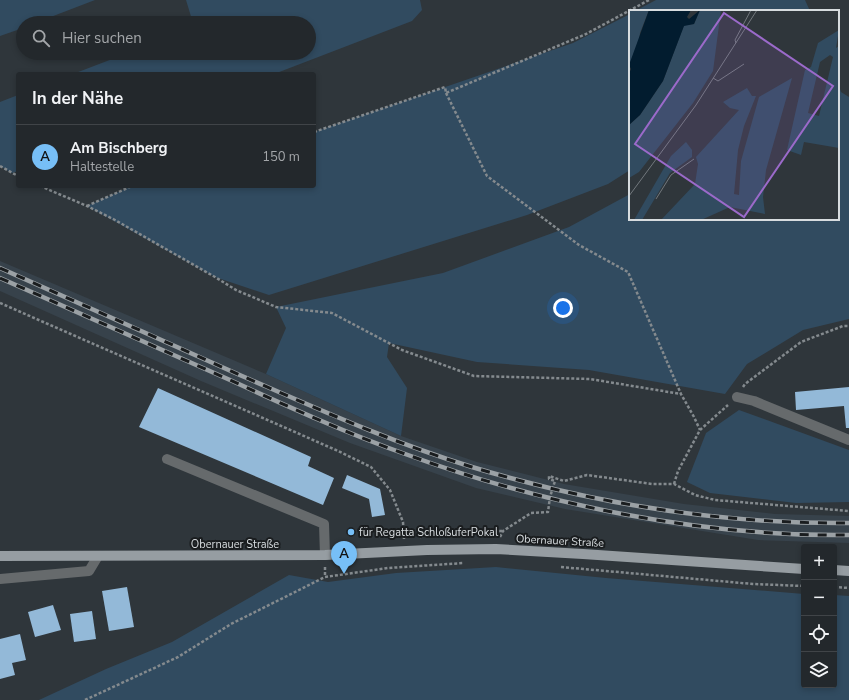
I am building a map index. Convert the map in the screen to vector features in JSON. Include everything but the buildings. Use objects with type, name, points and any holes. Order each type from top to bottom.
[{"type":"main road","name":"Obernauer Straße","points":[[0,556],[325,555],[427,550],[496,549],[801,569]]},
{"type":"main road","points":[[837,570],[849,571]]},
{"type":"street","points":[[737,397],[754,401],[849,440]]},
{"type":"street","points":[[167,459],[324,524],[325,555]]},
{"type":"street","points":[[0,579],[89,571],[98,556]]},
{"type":"path","points":[[630,10],[649,0]]},
{"type":"path","points":[[446,93],[586,34],[629,11]]},
{"type":"path","points":[[316,131],[445,87],[446,93],[487,176],[579,245],[628,272],[681,394],[694,416],[700,430]]},
{"type":"path","points":[[0,166],[16,175]]},
{"type":"path","points":[[45,188],[87,206],[236,290],[276,307],[332,313],[402,350],[474,376],[590,379],[681,394]]},
{"type":"path","points":[[87,206],[128,188]]},
{"type":"path","points":[[0,304],[336,450],[371,467],[390,490],[403,522],[404,540],[411,539]]},
{"type":"path","points":[[674,484],[678,471],[700,430],[737,397],[745,384],[801,342],[843,326],[849,326]]},
{"type":"path","points":[[418,537],[454,530],[503,531],[531,513],[548,512],[550,497],[555,481],[549,479],[549,476],[564,481],[587,476],[652,484],[674,484],[695,495],[715,500],[849,511]]},
{"type":"path","points":[[496,549],[503,531]]},
{"type":"path","points":[[85,700],[178,657],[231,624],[325,577],[388,568],[465,563]]},
{"type":"path","points":[[556,566],[753,584],[801,586]]},
{"type":"path","points":[[837,587],[849,588]]},
{"type":"shaded area","points":[[0,0],[95,0],[53,16],[16,16],[16,30],[0,36]]},
{"type":"shaded area","points":[[186,0],[420,0],[422,10],[412,21],[316,58],[316,16],[191,16]]},
{"type":"shaded area","points":[[656,0],[805,0],[810,10],[637,10]]},
{"type":"shaded area","points":[[629,15],[629,171],[608,184],[527,215],[269,295],[215,277],[87,206],[128,188],[316,188],[316,131],[573,43]]},
{"type":"shaded area","points":[[110,60],[310,60],[279,72],[78,72]]},
{"type":"shaded area","points":[[839,86],[841,92],[849,97],[849,319],[803,330],[747,364],[725,394],[589,370],[477,362],[389,343],[387,357],[407,388],[401,436],[266,374],[286,328],[276,307],[443,273],[569,227],[629,195],[629,220],[839,220]]},
{"type":"shaded area","points":[[16,96],[16,172],[12,173],[0,166],[0,102]]},
{"type":"shaded area","points":[[0,261],[266,374],[401,436],[477,462],[564,484],[684,504],[775,514],[849,516],[849,543],[758,540],[565,509],[476,488],[350,443],[201,381],[0,291]]},
{"type":"shaded area","points":[[739,410],[849,450],[849,502],[796,503],[710,493],[687,482],[706,433]]},
{"type":"shaded area","points":[[496,567],[606,578],[801,594],[801,688],[837,688],[837,595],[849,596],[849,700],[39,700],[106,669],[172,642],[289,575],[328,582],[396,573]]},
{"type":"railway","points":[[0,268],[327,413],[413,447],[472,467],[565,492],[659,509],[754,520],[849,523]]},
{"type":"railway","points":[[0,278],[319,420],[386,447],[460,473],[569,503],[681,524],[794,534],[849,535]]},
{"type":"place","name":"für Regatta SchloßuferPokal","points":[[351,532]]},
{"type":"place","name":"Am Bischberg","points":[[344,574]]}]
